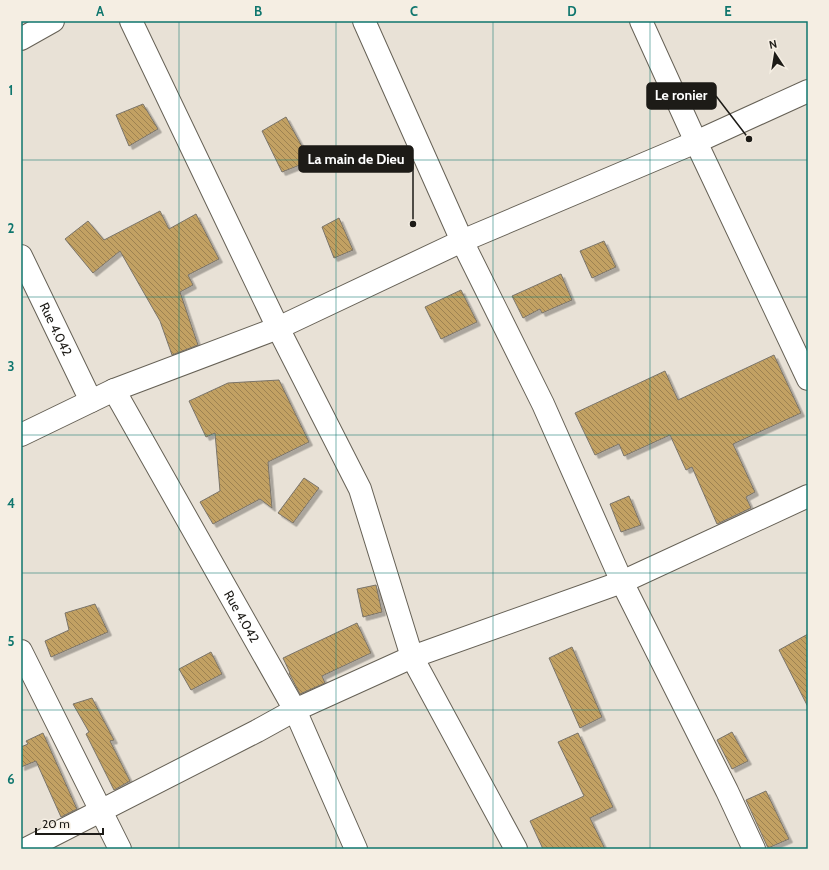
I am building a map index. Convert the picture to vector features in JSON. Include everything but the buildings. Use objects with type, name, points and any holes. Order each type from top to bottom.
[{"type":"street","points":[[21,39],[53,21]]},
{"type":"street","points":[[131,21],[278,328],[360,489],[412,657],[516,849]]},
{"type":"street","points":[[364,21],[462,241],[543,404],[622,582],[727,791],[754,849]]},
{"type":"street","points":[[641,21],[696,142],[808,379]]},
{"type":"street","points":[[21,435],[114,390],[278,328],[462,241],[696,142],[808,91]]},
{"type":"street","name":"Rue 4.042","points":[[21,256],[90,402]]},
{"type":"street","name":"Rue 4.042","points":[[114,390],[295,710],[356,849]]},
{"type":"street","points":[[26,849],[257,731],[295,710],[412,657],[622,582],[808,496]]},
{"type":"street","points":[[21,651],[120,849]]},
{"type":"place","name":"Le ronier","points":[[749,139]]},
{"type":"place","name":"La main de Dieu","points":[[413,224]]}]
